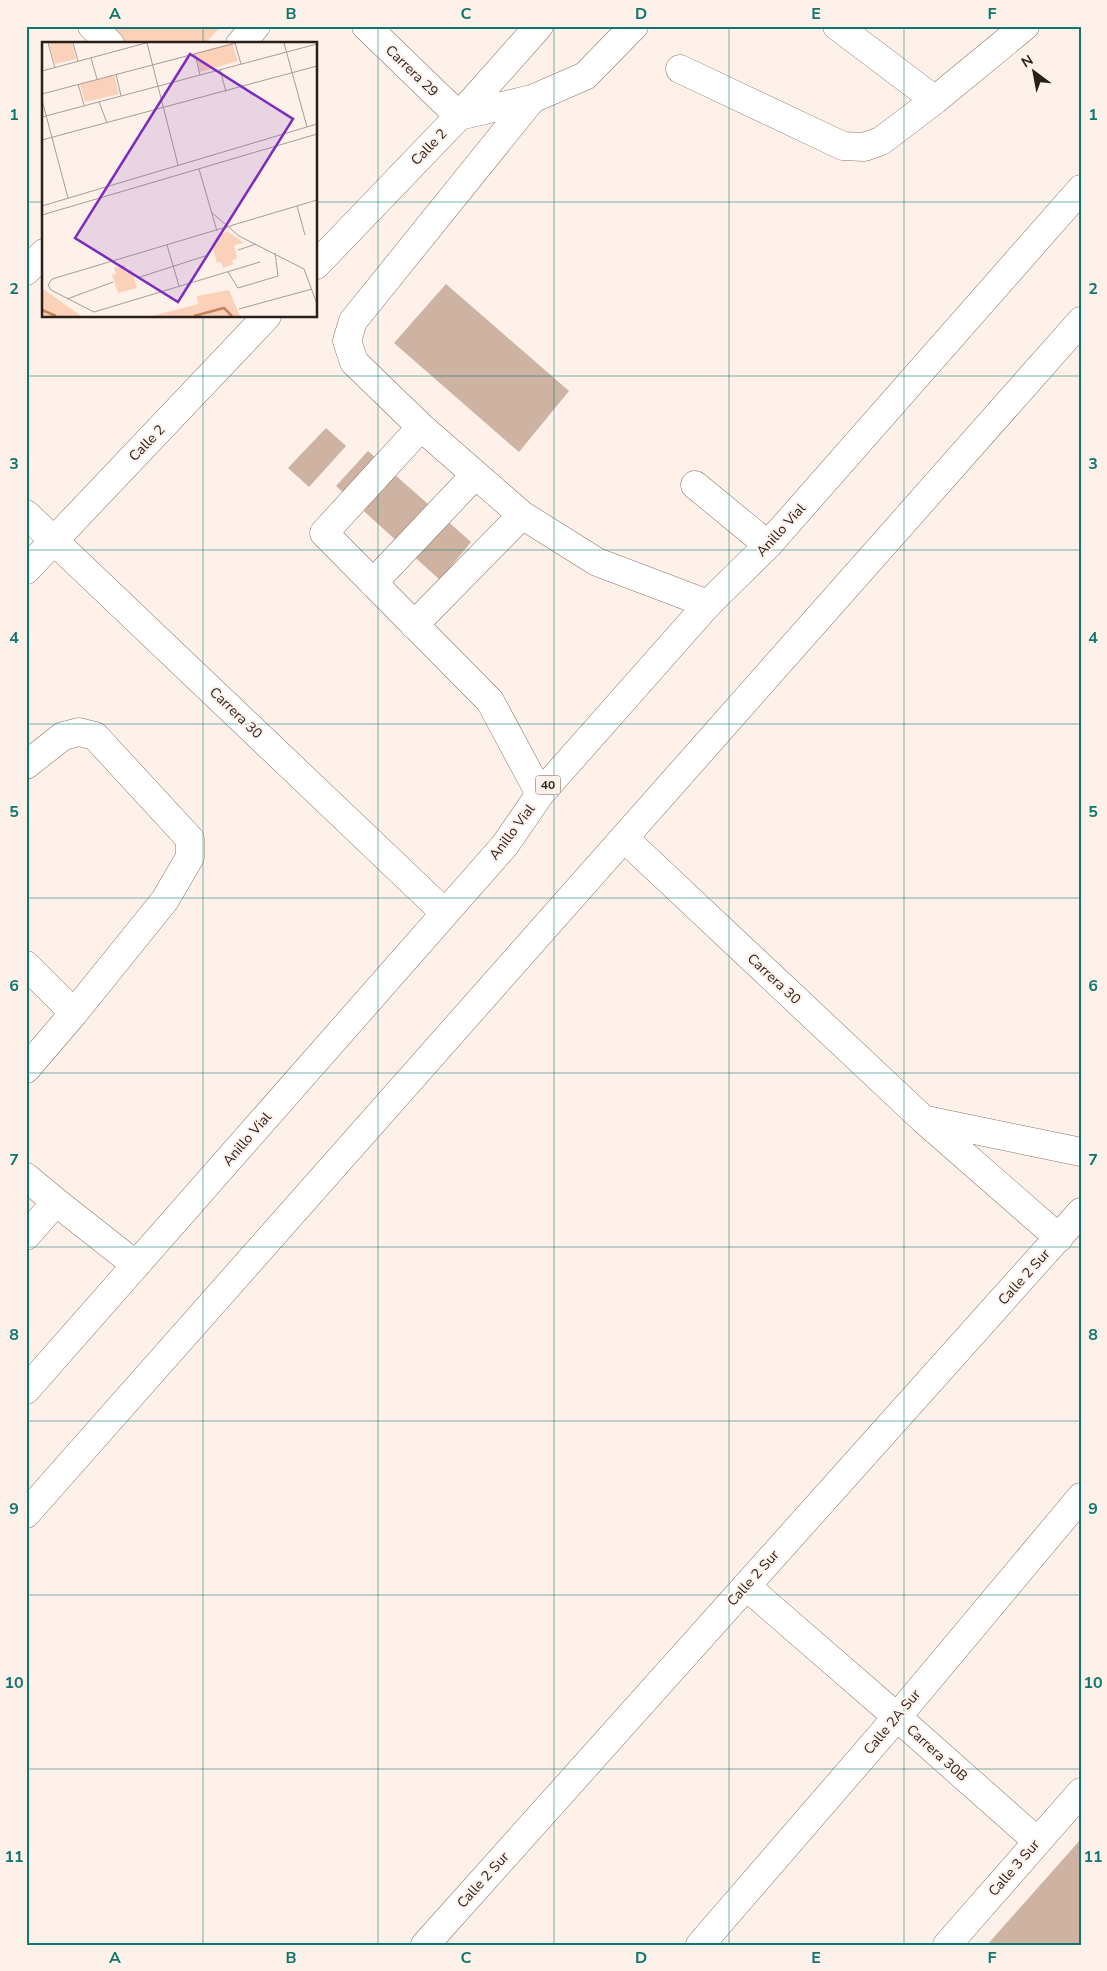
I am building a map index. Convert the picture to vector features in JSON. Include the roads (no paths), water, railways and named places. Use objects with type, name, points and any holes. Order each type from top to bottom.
[{"type":"main road","points":[[92,26],[108,42]]},
{"type":"main road","points":[[242,42],[256,26]]},
{"type":"main road","name":"Carrera 29","points":[[366,26],[459,116]]},
{"type":"main road","name":"Calle 2","points":[[318,263],[459,116],[539,26]]},
{"type":"main road","points":[[459,116],[532,99],[585,76],[634,26]]},
{"type":"main road","points":[[837,26],[935,100]]},
{"type":"main road","points":[[680,69],[843,146],[864,147],[881,141],[935,100],[1025,26]]},
{"type":"main road","points":[[532,99],[353,321],[347,341],[354,362],[421,427],[522,515],[597,562],[708,604]]},
{"type":"main road","name":"Anillo Vial","points":[[26,1390],[505,845],[540,794],[708,604],[768,546],[1081,189]]},
{"type":"main road","points":[[26,271],[42,255]]},
{"type":"main road","name":"Calle 2","points":[[26,570],[265,318]]},
{"type":"main road","points":[[26,1514],[1081,320]]},
{"type":"main road","points":[[421,427],[324,533],[490,701],[540,794]]},
{"type":"main road","points":[[373,583],[475,475]]},
{"type":"main road","points":[[695,484],[768,546]]},
{"type":"main road","name":"Carrera 30","points":[[26,514],[445,913]]},
{"type":"main road","points":[[414,625],[522,515]]},
{"type":"main road","points":[[26,765],[63,736],[79,732],[95,736],[190,839],[190,857],[165,900],[26,1069]]},
{"type":"main road","name":"Carrera 30","points":[[624,838],[924,1120],[1059,1238]]},
{"type":"main road","points":[[26,965],[74,1013]]},
{"type":"main road","points":[[924,1120],[1081,1152]]},
{"type":"main road","points":[[26,1176],[136,1265]]},
{"type":"main road","points":[[26,1236],[56,1202]]},
{"type":"main road","name":"Calle 2 Sur","points":[[425,1945],[1081,1212]]},
{"type":"main road","name":"Calle 2A Sur","points":[[700,1945],[897,1717],[1081,1497]]},
{"type":"main road","name":"Carrera 30B","points":[[746,1586],[1037,1841]]},
{"type":"main road","name":"Calle 3 Sur","points":[[947,1945],[1081,1792]]}]
